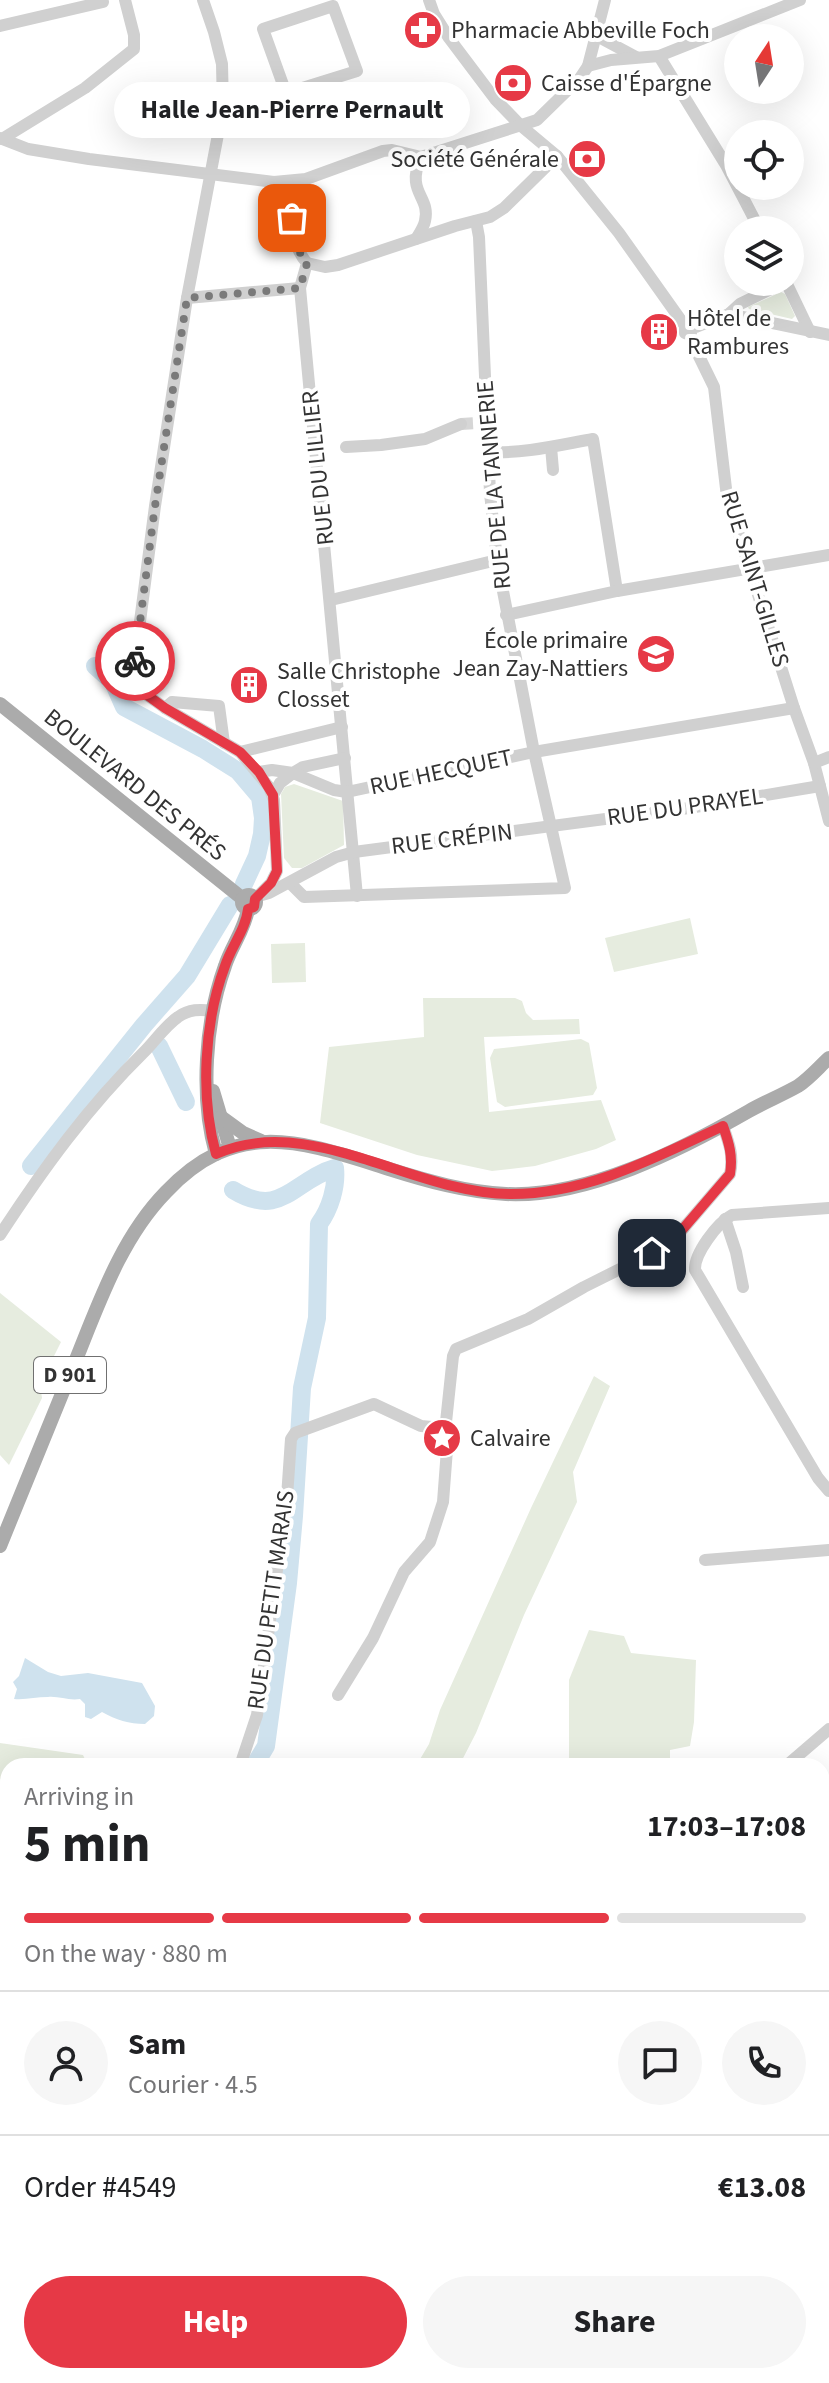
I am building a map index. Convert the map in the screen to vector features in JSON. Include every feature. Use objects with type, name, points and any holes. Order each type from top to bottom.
[{"type":"main road","name":"BOULEVARD DES PRÉS","points":[[0,704],[251,901]]},
{"type":"main road","points":[[223,1151],[208,1115],[207,1052],[224,967],[251,901]]},
{"type":"main road","name":"D 901","points":[[0,1546],[93,1318],[130,1241],[167,1190],[194,1168],[223,1151],[263,1142],[286,1141],[313,1145],[440,1184],[484,1192],[543,1193],[593,1182],[723,1126],[759,1106],[829,1047]]},
{"type":"main road","points":[[759,1106],[797,1086],[829,1058]]},
{"type":"main road","points":[[208,1078],[221,1116],[223,1151]]},
{"type":"main road","points":[[221,1116],[243,1133],[263,1142]]},
{"type":"street","points":[[1,139],[85,88],[131,53],[135,45],[125,0]]},
{"type":"street","points":[[203,0],[222,64],[223,108],[187,298],[155,506],[135,679],[140,690],[165,708],[240,752],[259,772],[273,795],[277,864],[271,883],[251,901]]},
{"type":"street","name":"RUE SAINT-GILLES","points":[[431,0],[434,14],[495,99],[557,156],[691,330],[693,344],[714,387],[727,497],[814,763],[829,821]]},
{"type":"street","points":[[1,139],[28,149],[89,159],[287,182],[306,179],[383,151],[421,157],[537,120],[580,78],[588,66],[605,0]]},
{"type":"street","points":[[588,66],[659,56],[800,0]]},
{"type":"street","points":[[0,26],[103,2]]},
{"type":"street","points":[[223,108],[238,108],[357,71],[332,3],[263,29],[286,93]]},
{"type":"street","points":[[595,35],[636,57]]},
{"type":"street","points":[[659,56],[726,165],[753,216]]},
{"type":"street","points":[[287,182],[299,251],[307,263],[325,267],[490,217],[504,208],[557,156]]},
{"type":"street","points":[[416,239],[425,223],[426,213],[414,182],[421,157]]},
{"type":"street","points":[[426,213],[453,227]]},
{"type":"street","name":"RUE DE LA TANNERIE","points":[[357,896],[565,888],[534,752],[497,560],[488,452],[482,423],[480,252],[476,221]]},
{"type":"street","name":"RUE DU LILLIER","points":[[307,263],[300,288],[357,896]]},
{"type":"street","points":[[187,298],[300,288]]},
{"type":"street","points":[[691,330],[729,314],[757,296]]},
{"type":"street","points":[[793,296],[810,332]]},
{"type":"street","points":[[729,314],[829,335]]},
{"type":"street","points":[[346,447],[425,439],[461,424]]},
{"type":"street","points":[[488,452],[551,447],[593,439],[617,591]]},
{"type":"street","points":[[551,447],[553,470]]},
{"type":"street","points":[[506,615],[617,591],[829,555]]},
{"type":"street","points":[[331,600],[497,560]]},
{"type":"street","points":[[165,708],[172,702],[219,706],[224,743]]},
{"type":"street","name":"RUE HECQUET","points":[[347,792],[534,752],[794,708]]},
{"type":"street","points":[[240,752],[342,727]]},
{"type":"street","points":[[814,763],[829,757]]},
{"type":"street","points":[[273,795],[280,783],[303,767],[345,758]]},
{"type":"street","points":[[259,772],[293,773],[334,790],[347,792]]},
{"type":"street","name":"RUE DU PRAYEL","points":[[551,826],[689,808],[820,786]]},
{"type":"street","name":"RUE CRÉPIN","points":[[251,901],[336,857],[354,852],[551,826]]},
{"type":"street","points":[[277,864],[296,879],[304,897],[357,896]]},
{"type":"street","points":[[1,1231],[34,1182],[115,1080],[177,1017],[198,1009],[213,1011]]},
{"type":"street","points":[[338,1695],[373,1638],[404,1572],[430,1542],[443,1502],[448,1436],[443,1428],[456,1349],[528,1319],[670,1244],[730,1174],[730,1145],[723,1126]]},
{"type":"street","points":[[829,1208],[732,1215],[712,1234],[695,1263],[695,1270],[818,1478],[829,1491]]},
{"type":"street","points":[[725,1219],[743,1287]]},
{"type":"street","name":"RUE DU PETIT MARAIS","points":[[243,1758],[257,1715],[287,1497],[291,1439],[300,1431],[374,1404],[421,1426],[443,1428]]},
{"type":"street","points":[[705,1560],[829,1550]]},
{"type":"street","points":[[795,1758],[829,1729]]},
{"type":"shaded area","points":[[772,296],[786,296],[795,316],[792,319],[748,307]]},
{"type":"shaded area","points":[[294,784],[343,801],[344,845],[302,868],[292,868],[284,858],[281,794],[285,787]]},
{"type":"shaded area","points":[[690,918],[698,954],[614,972],[605,938]]},
{"type":"shaded area","points":[[305,943],[306,982],[272,983],[271,944]]},
{"type":"shaded area","points":[[423,998],[515,998],[522,1001],[526,1013],[533,1020],[579,1019],[580,1034],[484,1037],[489,1112],[601,1100],[616,1140],[596,1149],[535,1166],[492,1171],[417,1155],[320,1123],[329,1047],[424,1037]]},
{"type":"shaded area","points":[[581,1039],[589,1043],[597,1088],[593,1095],[505,1107],[497,1102],[490,1058],[494,1049]]},
{"type":"shaded area","points":[[0,1293],[61,1342],[40,1384],[42,1398],[9,1465],[0,1455]]},
{"type":"shaded area","points":[[594,1376],[610,1386],[573,1472],[577,1502],[524,1615],[476,1733],[463,1758],[421,1758],[429,1744],[440,1710]]},
{"type":"shaded area","points":[[589,1630],[624,1636],[631,1653],[696,1660],[690,1746],[670,1750],[670,1758],[569,1758],[569,1680]]},
{"type":"shaded area","points":[[0,1743],[83,1755],[84,1758],[0,1758]]},
{"type":"water","points":[[25,1658],[61,1676],[88,1673],[142,1683],[155,1706],[154,1716],[145,1724],[123,1721],[102,1712],[91,1719],[85,1717],[85,1704],[80,1699],[14,1699],[17,1689],[13,1682],[19,1676]]},
{"type":"waterway","points":[[95,666],[113,682],[124,707],[238,771],[260,797],[262,834],[257,856],[244,884]]},
{"type":"waterway","points":[[31,1166],[187,976],[230,905]]},
{"type":"waterway","points":[[159,1046],[186,1102]]},
{"type":"waterway","points":[[233,1190],[264,1201],[276,1199],[335,1168],[332,1198],[319,1224],[317,1318],[302,1388],[288,1583],[266,1746],[259,1758]]},
{"type":"tunnel","points":[[461,424],[478,423]]},
{"type":"way so far","points":[[135,661],[187,298],[300,288],[307,263],[299,251],[292,218]]},
{"type":"place","name":"Pharmacie Abbeville Foch","points":[[423,30]]},
{"type":"place","name":"Caisse d'Épargne","points":[[513,83]]},
{"type":"place","name":"Société Générale","points":[[587,159]]},
{"type":"place","name":"Halle Jean-Pierre Pernault","points":[[292,218]]},
{"type":"place","name":"Hôtel de Rambures","points":[[659,332]]},
{"type":"place","name":"École primaire Jean Zay-Nattiers","points":[[656,654]]},
{"type":"place","name":"Salle Christophe Closset","points":[[249,685]]},
{"type":"place","name":"Calvaire","points":[[442,1438]]},
{"type":"route","points":[[135,661],[135,679],[140,690],[240,752],[259,772],[274,800],[277,871],[271,883],[255,899],[254,907],[248,909],[224,967],[209,1033],[208,1115],[216,1154],[244,1144],[286,1141],[313,1145],[440,1184],[484,1192],[543,1193],[593,1182],[723,1126],[730,1145],[730,1174],[670,1244],[652,1253]]}]
